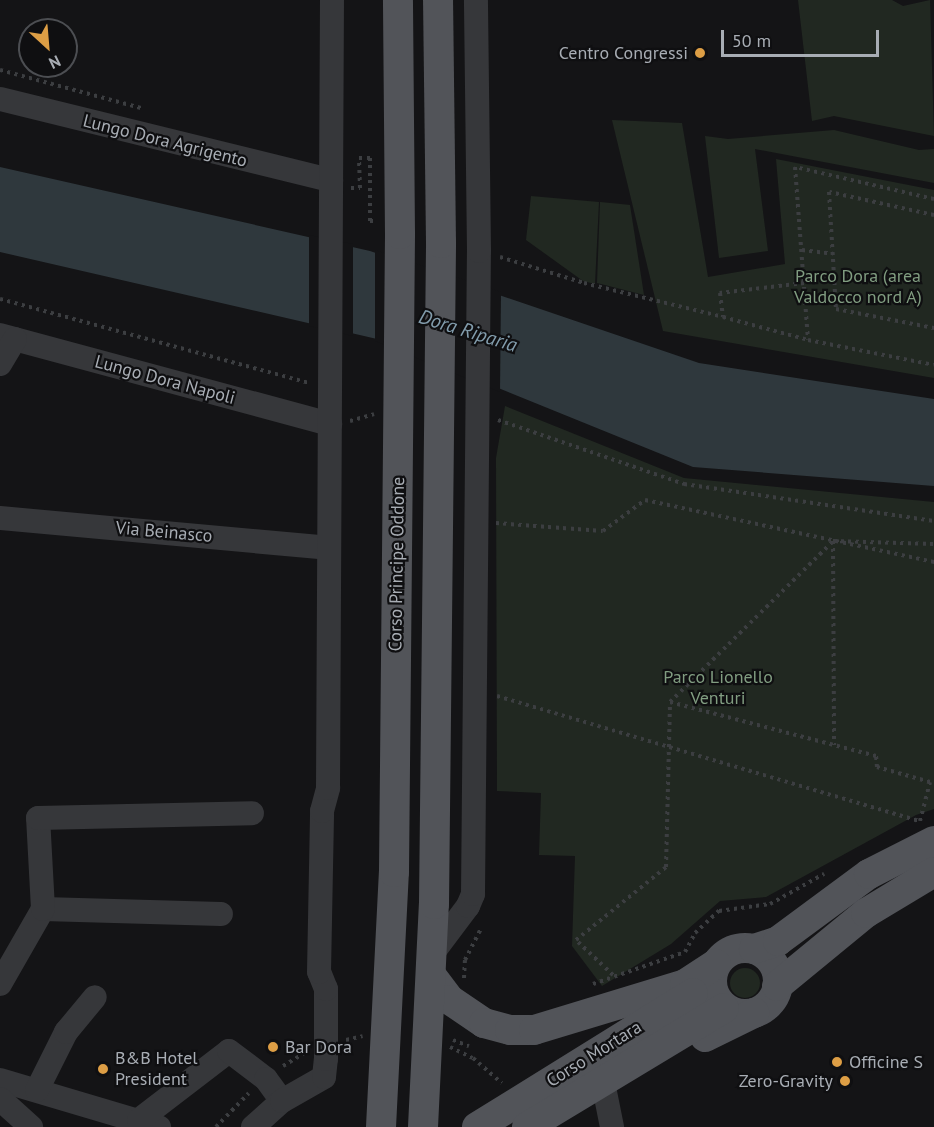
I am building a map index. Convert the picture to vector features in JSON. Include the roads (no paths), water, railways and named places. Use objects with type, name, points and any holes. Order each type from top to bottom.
[{"type":"main road","name":"Corso Principe Oddone","points":[[381,1127],[394,872],[388,405],[390,227],[398,0]]},
{"type":"main road","points":[[438,0],[441,243],[440,406],[447,970],[450,1000],[484,1023],[510,1030],[534,1030],[685,984],[717,985]]},
{"type":"main road","points":[[717,985],[728,952],[754,949],[777,941],[869,874],[934,841]]},
{"type":"main road","points":[[562,1127],[604,1087],[673,1049],[754,1013],[771,1001],[777,986],[866,913],[934,872]]},
{"type":"main road","points":[[754,949],[773,963],[777,986]]},
{"type":"main road","points":[[423,1127],[428,1041],[447,970]]},
{"type":"main road","points":[[717,985],[736,1014],[754,1013]]},
{"type":"main road","name":"Corso Mortara","points":[[477,1127],[522,1115],[717,985]]},
{"type":"street","points":[[253,1127],[282,1101],[324,1077],[326,989],[319,972],[322,811],[328,788],[331,224],[337,184],[332,0]]},
{"type":"street","points":[[447,970],[473,894],[485,422],[486,253],[476,0]]},
{"type":"street","name":"Lungo Dora Agrigento","points":[[0,99],[337,184]]},
{"type":"street","points":[[0,364],[7,337]]},
{"type":"street","name":"Lungo Dora Napoli","points":[[7,337],[330,424]]},
{"type":"street","name":"Via Beinasco","points":[[0,518],[328,548]]},
{"type":"street","points":[[0,984],[43,909],[38,818],[252,813]]},
{"type":"street","points":[[43,909],[221,914]]},
{"type":"street","points":[[37,1090],[66,1032],[95,997]]},
{"type":"street","points":[[0,1080],[149,1124],[229,1051],[266,1079],[282,1101]]},
{"type":"street","points":[[604,1087],[612,1127]]},
{"type":"street","points":[[0,1099],[31,1127]]},
{"type":"water","name":"Dora Riparia","points":[[0,167],[370,251],[699,363],[934,399],[934,486],[693,467],[377,339],[0,252]]},
{"type":"place","name":"Centro Congressi","points":[[700,53]]},
{"type":"place","name":"Bar Dora","points":[[273,1047]]},
{"type":"place","name":"Officine S","points":[[837,1062]]},
{"type":"place","name":"B&B Hotel President","points":[[103,1069]]},
{"type":"place","name":"Zero-Gravity","points":[[845,1081]]},
{"type":"park label","name":"Parco Dora (area Valdocco nord A)","points":[[858,287]]},
{"type":"park label","name":"Parco Lionello Venturi","points":[[718,688]]}]
